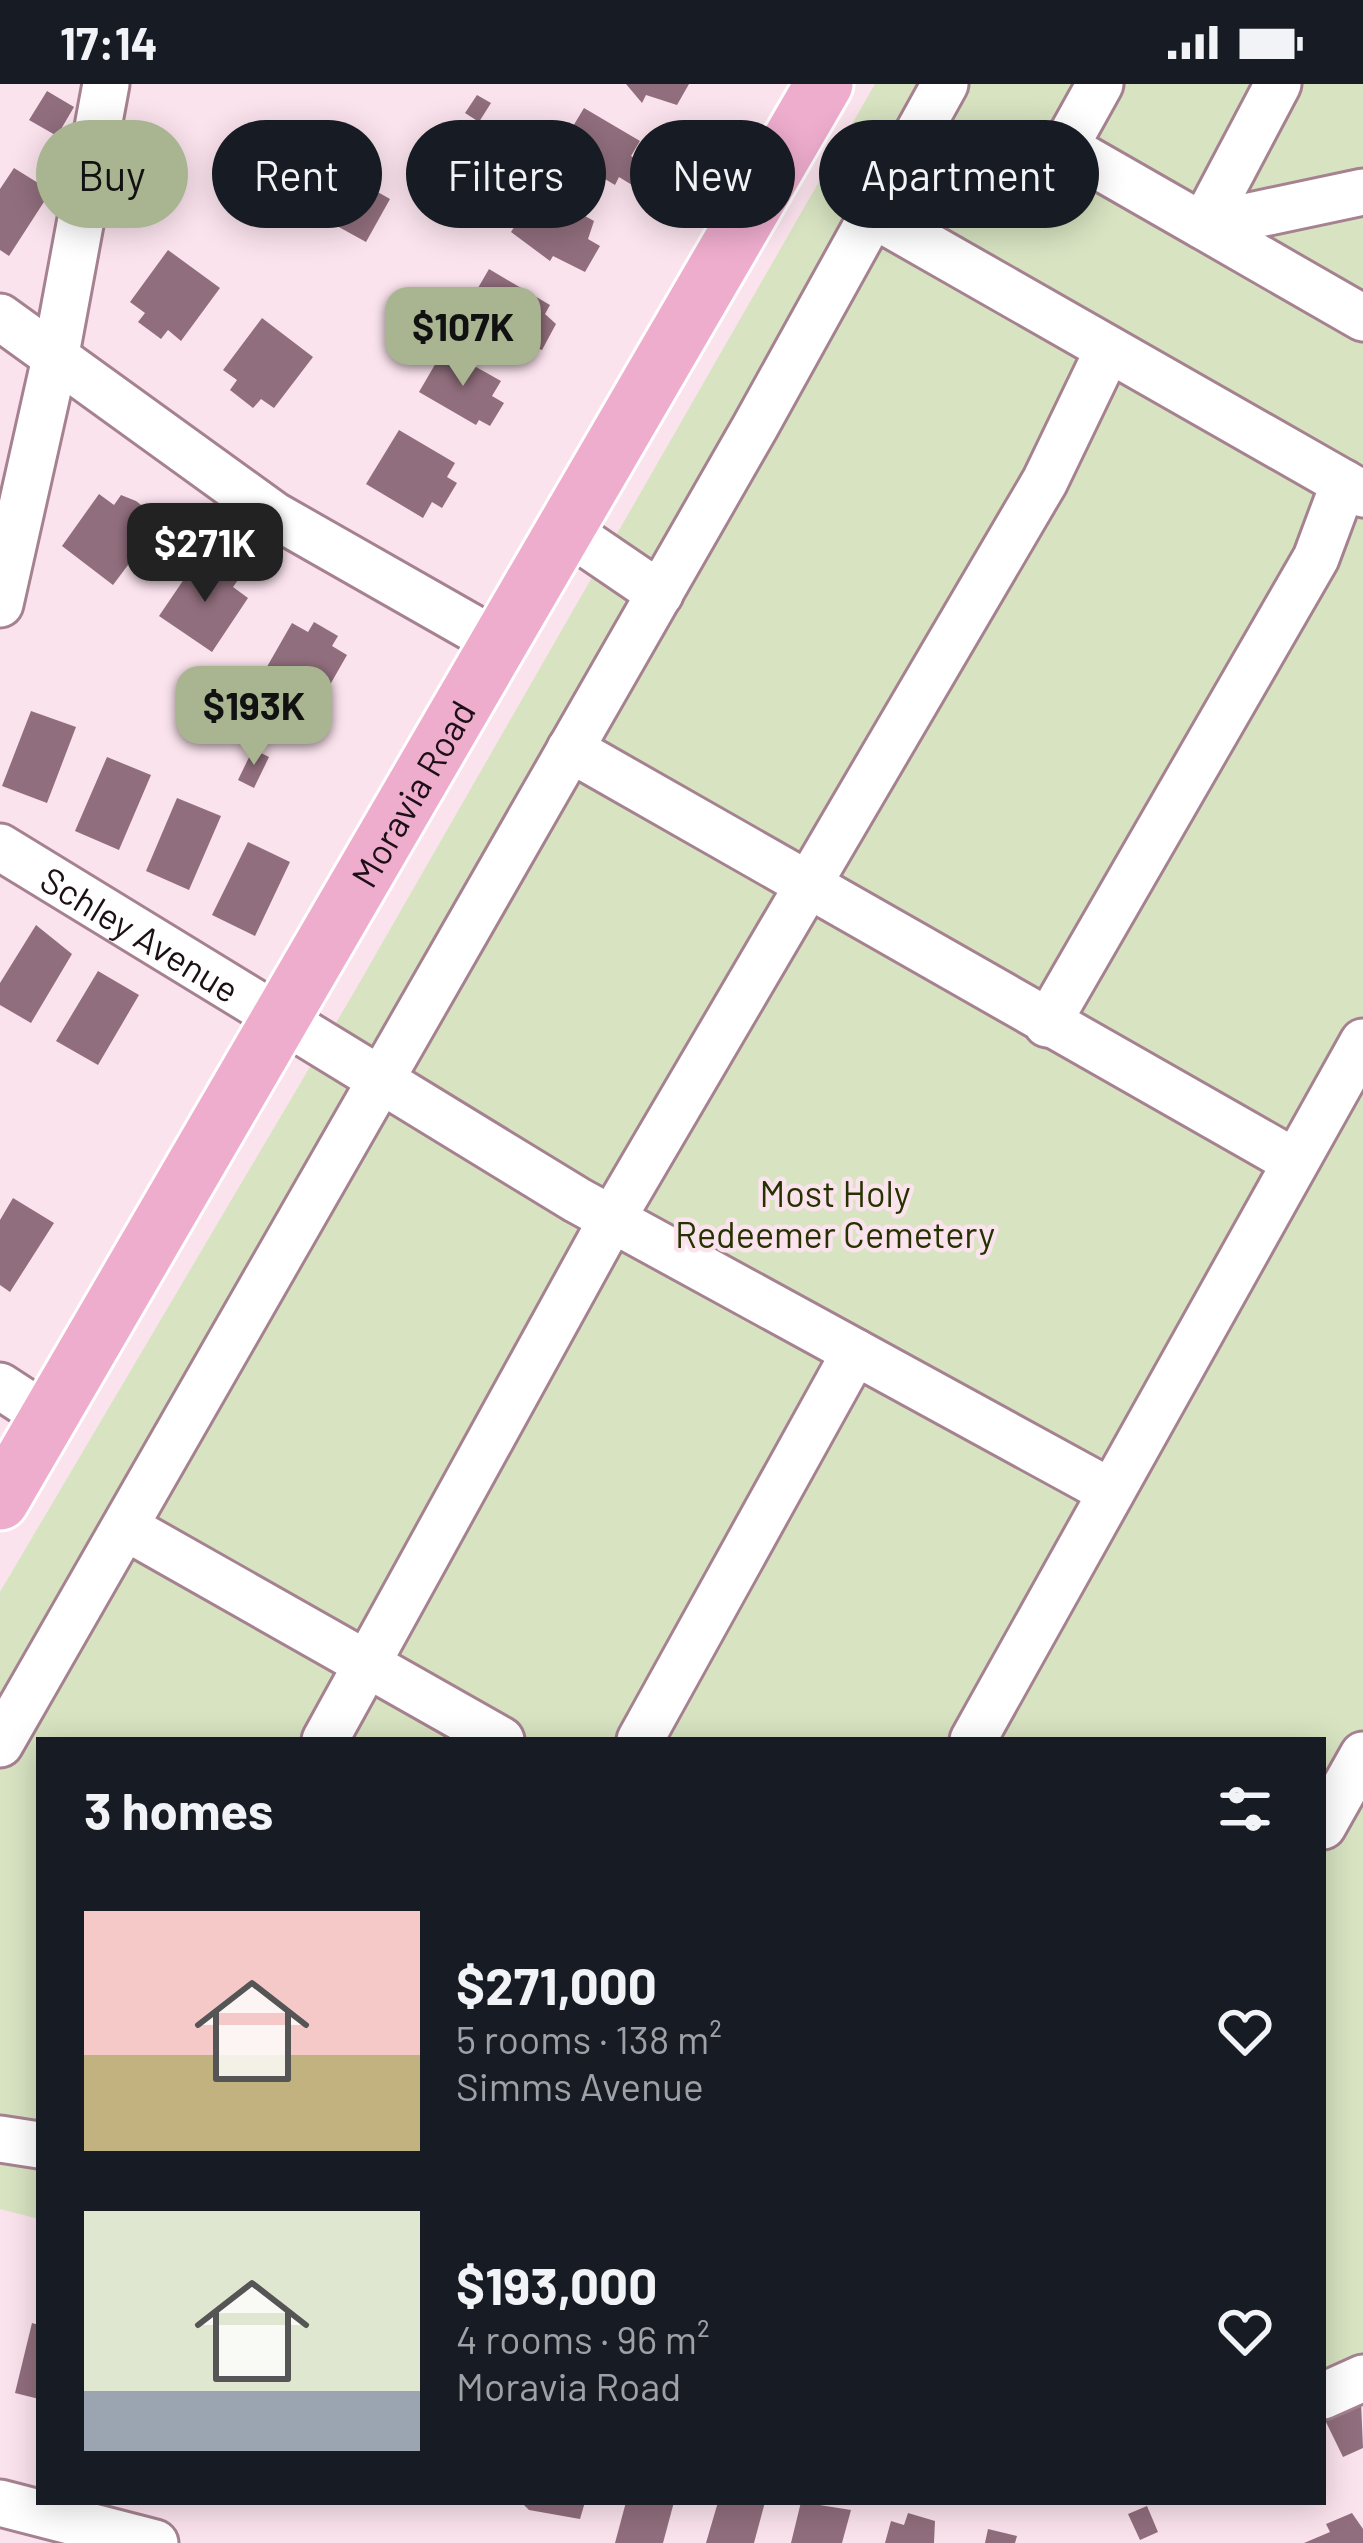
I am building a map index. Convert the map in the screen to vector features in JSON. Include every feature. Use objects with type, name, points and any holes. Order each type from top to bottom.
[{"type":"main road","name":"Moravia Road","points":[[0,1502],[824,84]]},
{"type":"street","points":[[0,604],[56,354],[106,84]]},
{"type":"street","points":[[925,120],[945,84]]},
{"type":"street","points":[[1080,120],[1100,84]]},
{"type":"street","points":[[1203,226],[1278,84]]},
{"type":"street","points":[[1099,166],[1363,318]]},
{"type":"street","points":[[1203,226],[1363,192]]},
{"type":"street","points":[[0,1744],[661,594],[864,228]]},
{"type":"street","points":[[896,228],[1353,489],[1047,1024]]},
{"type":"street","points":[[0,317],[274,515],[497,642]]},
{"type":"street","points":[[328,1737],[612,1219],[1045,481],[1108,350]]},
{"type":"street","points":[[566,530],[661,594]]},
{"type":"street","points":[[570,748],[1295,1162]]},
{"type":"street","name":"Schley Avenue","points":[[0,847],[281,1024],[612,1219],[1111,1492]]},
{"type":"street","points":[[975,1737],[1363,1042]]},
{"type":"street","points":[[642,1737],[855,1352]]},
{"type":"street","points":[[0,1386],[49,1418]]},
{"type":"street","points":[[125,1527],[496,1737]]},
{"type":"street","points":[[1326,1821],[1363,1755]]},
{"type":"street","points":[[0,2139],[36,2144]]},
{"type":"street","points":[[1326,2395],[1363,2378]]},
{"type":"street","points":[[0,2503],[154,2543]]},
{"type":"green space","name":"Most Holy Redeemer Cemetery","points":[[875,84],[1363,84],[1363,2398],[1326,2416],[1326,1737],[36,1737],[36,2218],[0,2209],[0,1592],[353,994],[819,182],[819,228],[1099,228],[1099,120],[854,120]]},
{"type":"building","points":[[626,84],[689,84],[677,105],[646,95],[642,103]]},
{"type":"building","points":[[47,91],[74,107],[66,120],[36,120],[36,124],[29,120]]},
{"type":"building","points":[[477,95],[491,103],[480,120],[465,113]]},
{"type":"building","points":[[584,108],[604,120],[577,120]]},
{"type":"building","points":[[606,121],[630,135],[630,184],[619,177],[615,185],[606,180]]},
{"type":"building","points":[[14,168],[36,182],[36,214],[9,256],[0,250],[0,189]]},
{"type":"building","points":[[341,228],[374,228],[366,242]]},
{"type":"building","points":[[514,228],[592,228],[588,239],[600,246],[585,272],[553,256],[550,261],[511,232]]},
{"type":"building","points":[[168,250],[220,288],[181,341],[168,330],[161,339],[138,322],[145,313],[130,302]]},
{"type":"building","points":[[489,269],[550,305],[545,314],[556,324],[542,350],[504,335],[502,340],[464,312]]},
{"type":"building","points":[[262,318],[313,357],[274,408],[261,399],[253,408],[230,390],[237,380],[223,370]]},
{"type":"building","points":[[444,349],[501,381],[492,396],[504,403],[490,426],[479,420],[476,425],[419,392]]},
{"type":"building","points":[[399,430],[455,463],[447,477],[457,483],[442,508],[432,502],[423,518],[366,484]]},
{"type":"building","points":[[99,494],[114,505],[121,495],[136,501],[145,508],[137,522],[152,533],[113,585],[62,546]]},
{"type":"building","points":[[216,561],[240,577],[233,587],[248,598],[212,652],[159,616],[195,563],[209,572]]},
{"type":"building","points":[[314,622],[338,636],[332,646],[347,655],[315,711],[260,679],[292,623],[308,632]]},
{"type":"building","points":[[31,711],[76,727],[47,803],[2,786]]},
{"type":"building","points":[[253,749],[269,757],[254,788],[238,780]]},
{"type":"building","points":[[107,757],[151,775],[119,850],[75,831]]},
{"type":"building","points":[[177,798],[221,816],[189,890],[146,871]]},
{"type":"building","points":[[248,842],[290,862],[255,936],[212,915]]},
{"type":"building","points":[[36,925],[72,954],[31,1023],[0,1005],[0,983]]},
{"type":"building","points":[[98,971],[139,995],[98,1065],[56,1041]]},
{"type":"building","points":[[13,1198],[54,1223],[10,1292],[0,1285],[0,1220]]},
{"type":"building","points":[[32,2323],[36,2324],[36,2398],[15,2393]]},
{"type":"building","points":[[1361,2402],[1363,2448],[1343,2457],[1326,2420]]},
{"type":"building","points":[[524,2505],[584,2505],[580,2519],[529,2510]]},
{"type":"building","points":[[625,2505],[673,2505],[663,2543],[615,2543]]},
{"type":"building","points":[[717,2505],[764,2505],[754,2543],[706,2543]]},
{"type":"building","points":[[800,2505],[851,2510],[842,2543],[791,2543]]},
{"type":"building","points":[[1147,2506],[1158,2532],[1140,2540],[1128,2514]]},
{"type":"building","points":[[908,2513],[935,2521],[934,2543],[885,2543],[891,2521],[904,2525]]},
{"type":"building","points":[[1352,2513],[1363,2529],[1363,2543],[1304,2543],[1330,2532],[1326,2524]]},
{"type":"building","points":[[988,2529],[1017,2536],[1015,2543],[985,2543]]}]
